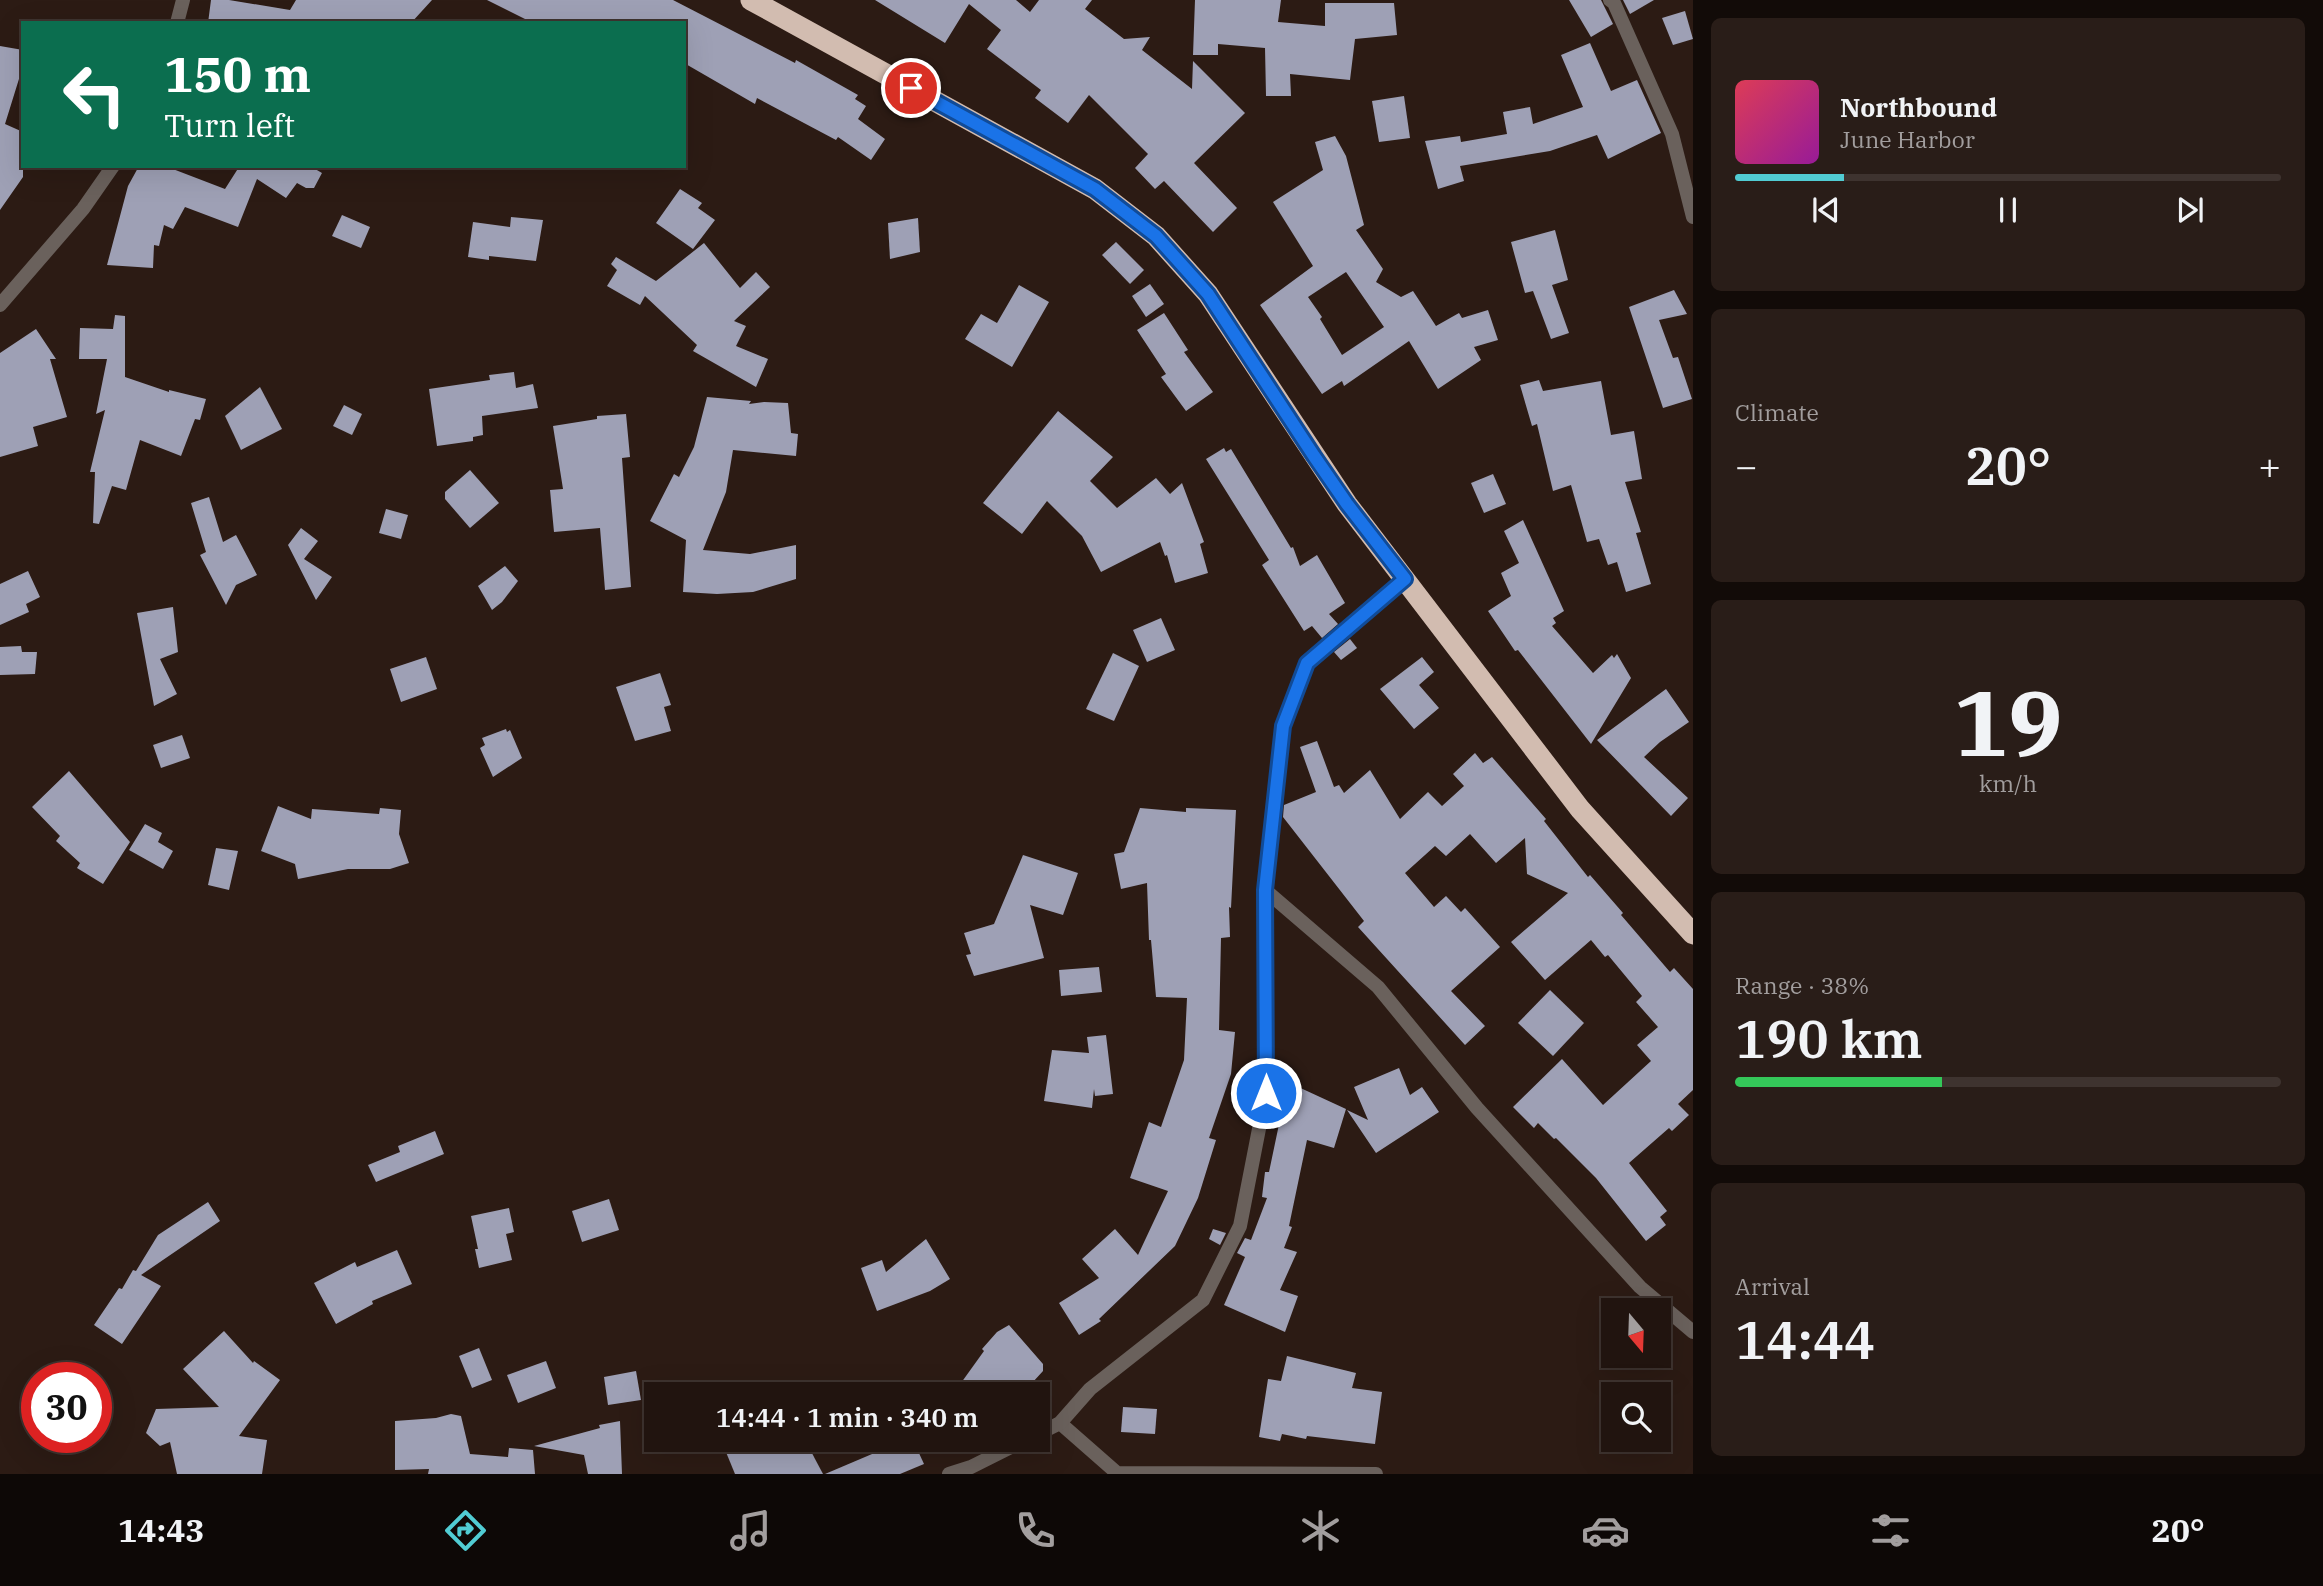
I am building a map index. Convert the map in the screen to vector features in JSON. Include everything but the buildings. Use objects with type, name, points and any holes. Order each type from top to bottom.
[{"type":"highway","points":[[751,0],[1095,189],[1156,236],[1208,294],[1327,475],[1580,809],[1692,932]]},
{"type":"street","points":[[178,21],[183,0]]},
{"type":"street","points":[[1610,0],[1614,3],[1672,134],[1693,217]]},
{"type":"street","points":[[0,306],[83,209],[112,168]]},
{"type":"street","points":[[1050,1428],[1060,1423],[1090,1389],[1203,1300],[1240,1226],[1266,1093],[1265,890],[1283,726],[1307,663],[1405,579]]},
{"type":"street","points":[[1265,890],[1378,987],[1504,1138],[1640,1287],[1693,1332]]},
{"type":"street","points":[[1060,1423],[1117,1473],[1376,1474]]},
{"type":"street","points":[[949,1474],[971,1467],[1001,1452]]},
{"type":"route","points":[[911,88],[1095,189],[1156,236],[1208,294],[1347,504],[1405,579],[1307,663],[1283,726],[1265,890],[1266,1093]]}]
